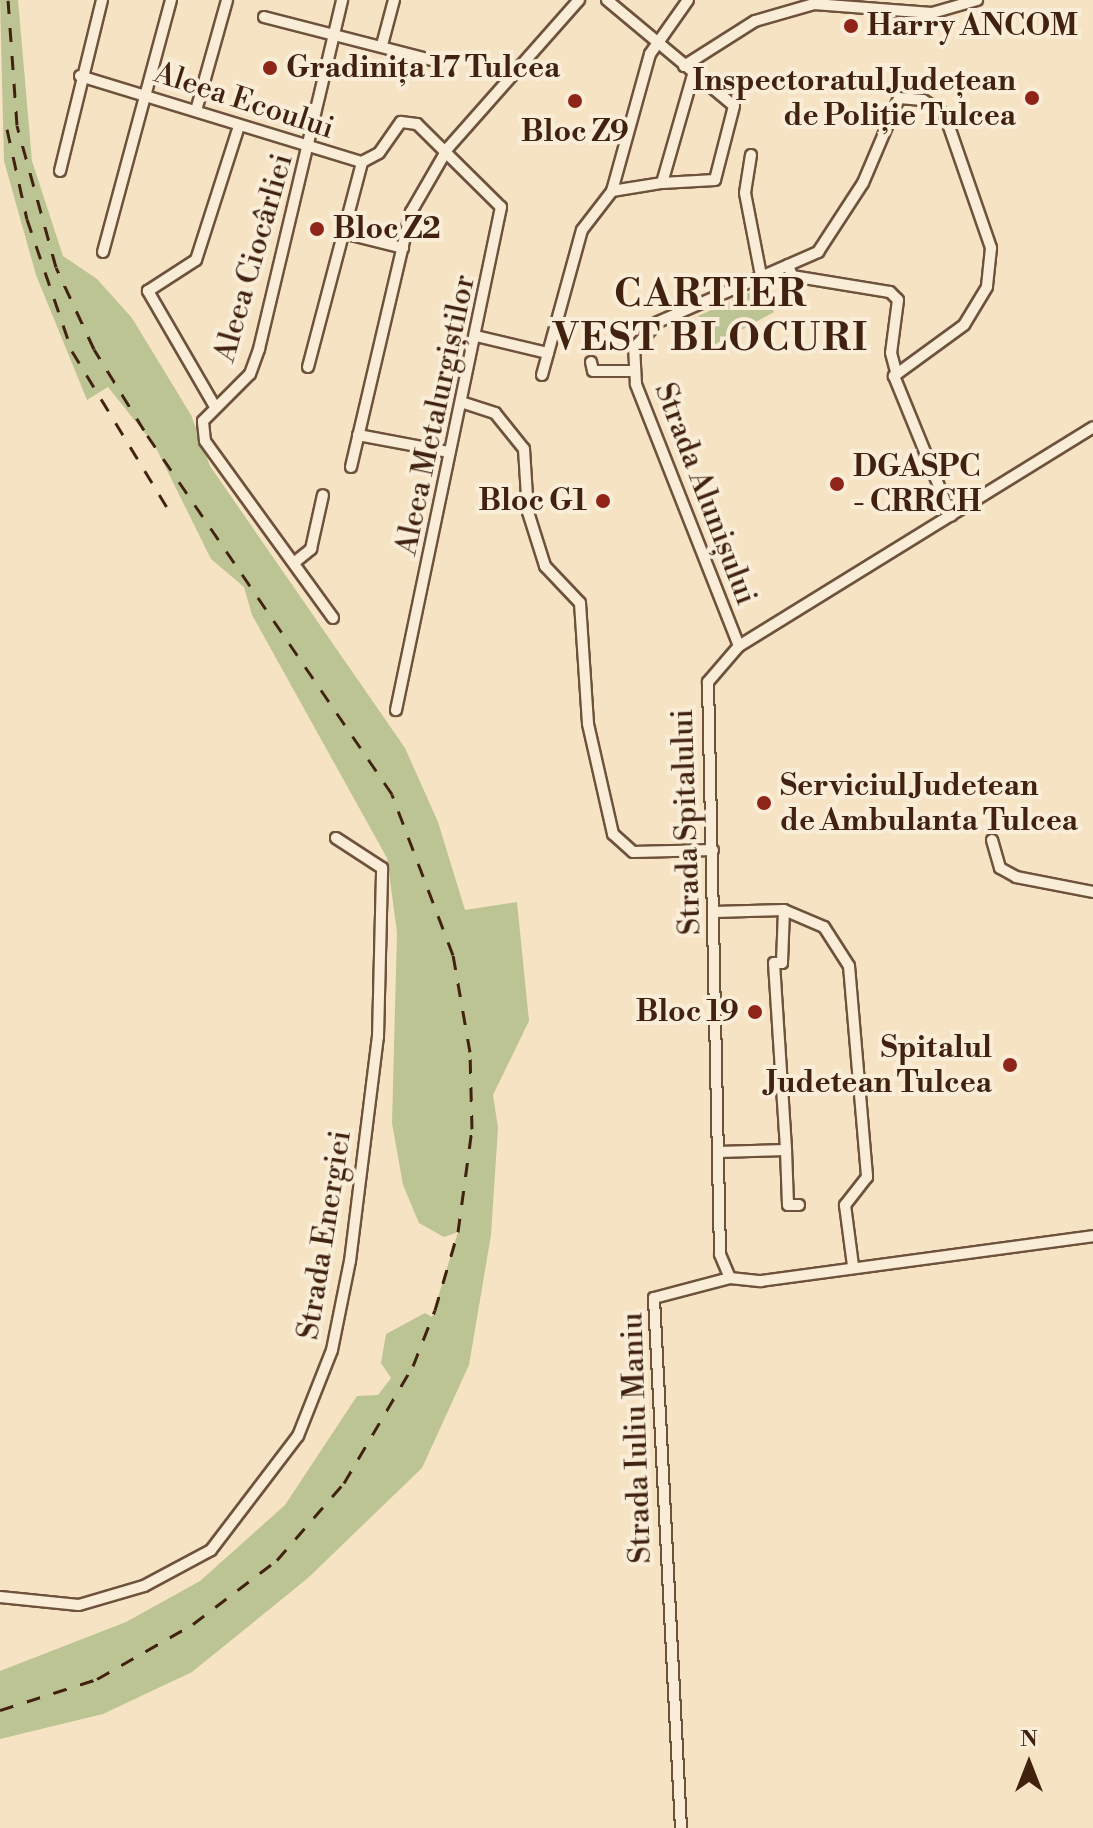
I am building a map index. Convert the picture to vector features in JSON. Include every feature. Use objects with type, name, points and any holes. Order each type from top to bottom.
[{"type":"street","points":[[60,171],[80,76],[102,0]]},
{"type":"street","points":[[103,252],[171,0]]},
{"type":"street","points":[[197,107],[227,0]]},
{"type":"street","name":"Aleea Ciocârliei","points":[[333,618],[205,441],[203,421],[214,405],[250,374],[312,150],[342,0]]},
{"type":"street","points":[[382,45],[394,0]]},
{"type":"street","points":[[351,467],[411,212],[448,148],[579,0]]},
{"type":"street","points":[[607,0],[657,39],[693,75],[734,106],[719,174],[703,185],[662,183],[612,191]]},
{"type":"street","points":[[542,375],[572,255],[612,191],[657,39],[688,0]]},
{"type":"street","points":[[684,66],[755,21],[814,4],[932,13],[977,0]]},
{"type":"street","points":[[264,17],[431,60]]},
{"type":"street","points":[[662,183],[693,75]]},
{"type":"street","name":"Aleea Ecoului","points":[[80,76],[197,107],[239,126],[312,150],[362,162],[379,153],[401,122],[417,124],[448,148]]},
{"type":"street","name":"Strada Alunișului","points":[[739,646],[632,371],[634,348],[646,330],[761,275],[818,252],[838,230],[899,98],[935,105],[991,248],[990,268],[964,325],[896,372]]},
{"type":"street","name":"Aleea Ciocârliei","points":[[214,405],[148,291],[196,260],[239,126]]},
{"type":"street","name":"Aleea Metalurgiștilor","points":[[396,710],[449,452],[503,217],[448,148]]},
{"type":"street","points":[[751,155],[745,193],[761,275]]},
{"type":"street","points":[[308,367],[362,162]]},
{"type":"street","points":[[343,233],[403,248]]},
{"type":"street","points":[[788,265],[792,276],[890,292],[898,300],[891,353],[910,431],[951,516]]},
{"type":"street","points":[[476,336],[548,353]]},
{"type":"street","points":[[591,362],[593,371],[632,371]]},
{"type":"street","points":[[461,402],[495,413],[524,449],[528,512],[545,566],[580,603],[588,724],[613,834],[633,852],[713,850]]},
{"type":"street","name":"Strada Spitalului","points":[[730,1278],[720,1254],[708,682],[739,646],[1093,427]]},
{"type":"street","points":[[358,435],[449,452]]},
{"type":"street","points":[[295,562],[311,549],[323,495]]},
{"type":"street","name":"Strada Energiei","points":[[0,1597],[79,1605],[158,1579],[211,1550],[253,1504],[298,1436],[332,1350],[350,1261],[378,1037],[382,868],[336,838]]},
{"type":"street","points":[[992,840],[1000,868],[1016,877],[1093,892]]},
{"type":"street","points":[[784,910],[782,963],[774,963],[788,1205],[799,1205]]},
{"type":"street","points":[[714,912],[784,910],[824,927],[849,966],[867,1177],[845,1205],[853,1266]]},
{"type":"street","points":[[718,1152],[786,1150]]},
{"type":"street","name":"Strada Iuliu Maniu","points":[[681,1828],[650,1305],[668,1293],[730,1278],[761,1281],[853,1266],[1093,1236]]},
{"type":"green space","points":[[0,0],[18,0],[32,161],[63,256],[97,279],[132,318],[191,415],[210,466],[405,748],[438,822],[465,910],[517,902],[529,1021],[493,1095],[498,1128],[491,1235],[469,1365],[422,1468],[308,1578],[192,1672],[103,1714],[0,1739],[0,1671],[126,1622],[200,1581],[285,1505],[357,1396],[378,1395],[391,1378],[381,1363],[386,1334],[425,1313],[432,1317],[458,1232],[444,1237],[419,1223],[403,1185],[392,1123],[397,933],[387,858],[252,615],[244,587],[211,559],[155,446],[108,387],[87,400],[36,275],[4,161]]},
{"type":"green space","points":[[760,288],[774,312],[714,345],[698,316]]},
{"type":"railway","points":[[0,1710],[97,1679],[193,1624],[277,1560],[344,1483],[413,1366],[435,1310],[458,1232],[472,1129],[470,1052],[453,955],[392,794],[144,430],[94,349],[56,267],[17,125],[8,0]]},
{"type":"railway","points":[[7,129],[27,219],[72,351],[173,517]]},
{"type":"place","name":"Harry ANCOM","points":[[851,26]]},
{"type":"place","name":"Gradinița 17 Tulcea","points":[[270,68]]},
{"type":"place","name":"Inspectoratul Județean de Poliție Tulcea","points":[[1032,98]]},
{"type":"place","name":"Bloc Z9","points":[[575,101]]},
{"type":"place","name":"Bloc Z2","points":[[317,229]]},
{"type":"place","name":"DGASPC - CRRCH","points":[[837,484]]},
{"type":"place","name":"Bloc G1","points":[[603,501]]},
{"type":"place","name":"Serviciul Judetean de Ambulanta Tulcea","points":[[764,803]]},
{"type":"place","name":"Bloc 19","points":[[755,1012]]},
{"type":"place","name":"Spitalul Judetean Tulcea","points":[[1010,1065]]},
{"type":"district","name":"CARTIER VEST BLOCURI","points":[[711,317]]}]
